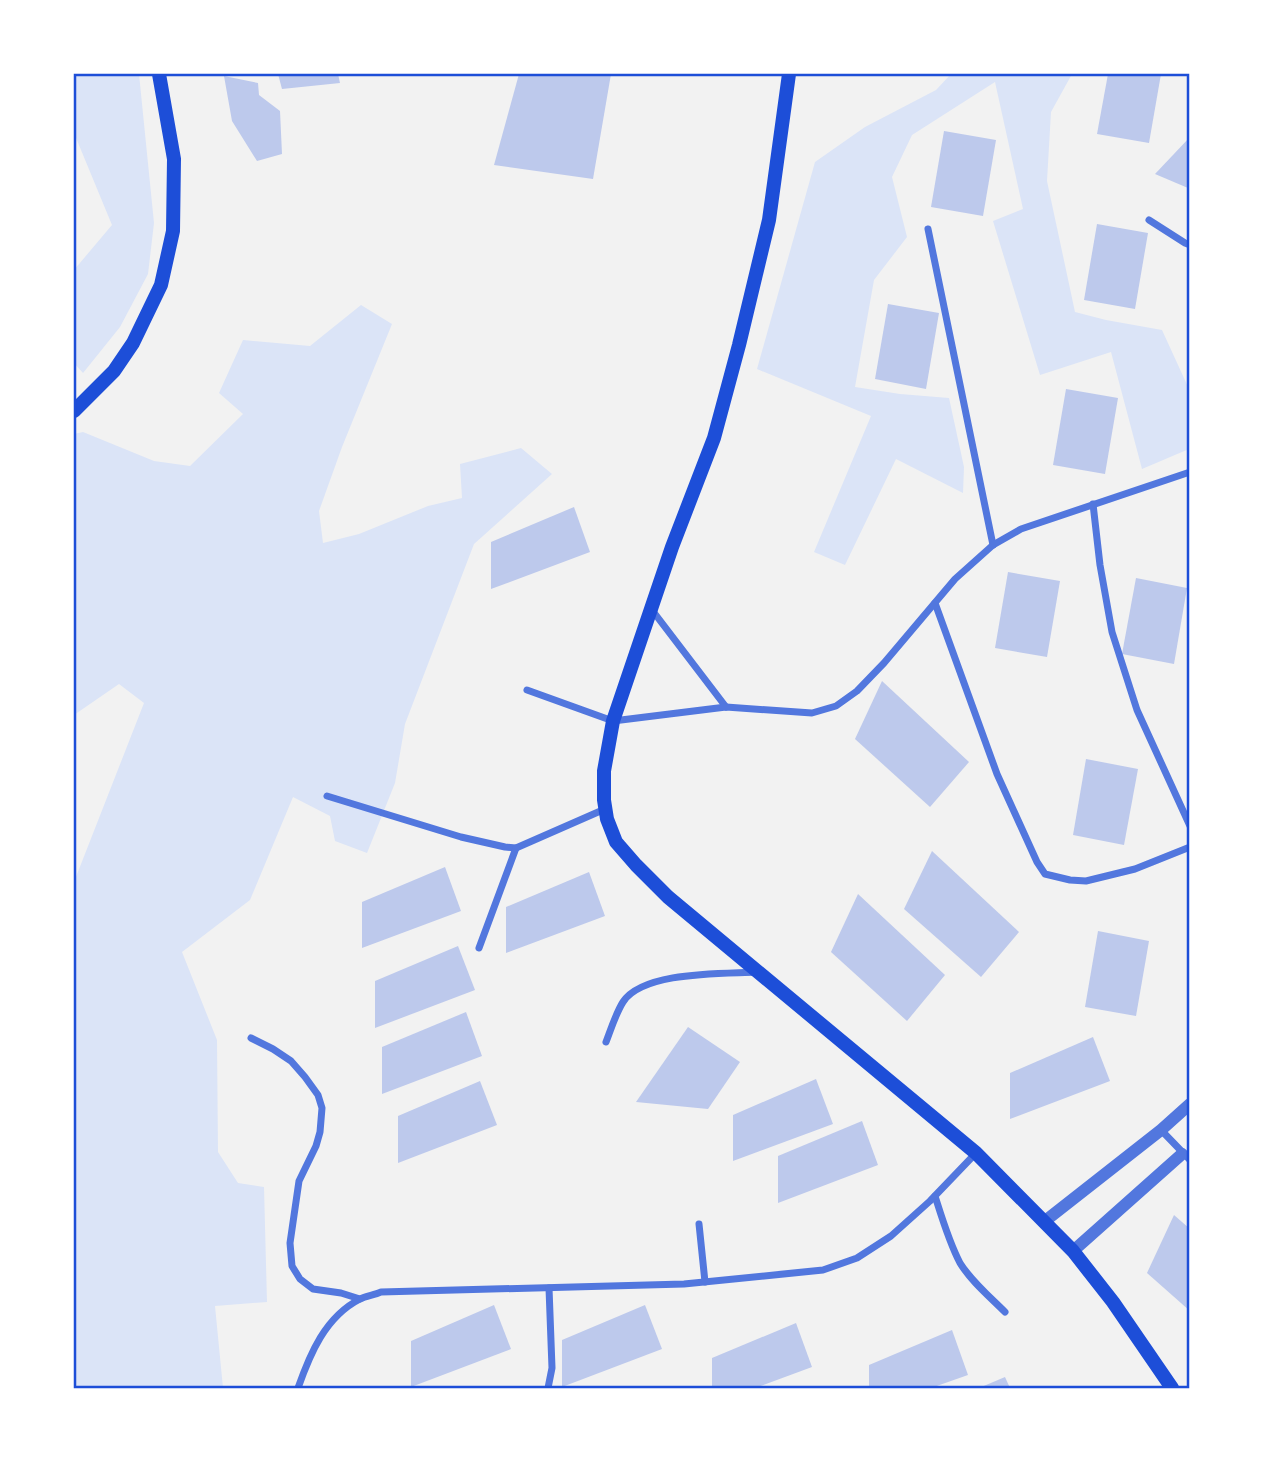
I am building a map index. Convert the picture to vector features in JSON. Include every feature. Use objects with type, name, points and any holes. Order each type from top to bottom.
[{"type":"main road","points":[[74,411],[114,371],[133,343],[161,285],[173,231],[174,159],[159,74]]},
{"type":"main road","points":[[789,74],[769,220],[714,438],[672,547],[613,721],[604,771],[607,819],[616,842],[668,897],[976,1153],[1045,1221],[1073,1251],[1113,1302],[1172,1388]]},
{"type":"street","points":[[1149,220],[1189,245]]},
{"type":"street","points":[[928,229],[993,545]]},
{"type":"street","points":[[527,690],[613,721],[726,707],[813,713],[836,706],[857,691],[955,579],[993,545],[1021,529],[1189,472]]},
{"type":"street","points":[[1093,504],[1112,632],[1137,710],[1189,826]]},
{"type":"street","points":[[935,603],[997,774],[1045,874],[1086,881],[1135,869],[1189,847]]},
{"type":"street","points":[[651,609],[726,707]]},
{"type":"street","points":[[327,796],[460,836],[516,848],[605,808]]},
{"type":"street","points":[[479,948],[516,848]]},
{"type":"street","points":[[606,1042],[622,1003],[641,986],[667,978],[758,972]]},
{"type":"street","points":[[251,1038],[291,1061],[318,1095],[322,1108],[316,1146],[299,1181],[290,1243],[292,1266],[300,1279],[313,1289],[360,1299]]},
{"type":"street","points":[[1045,1221],[1161,1130],[1189,1104]]},
{"type":"street","points":[[1073,1251],[1186,1157],[1161,1130]]},
{"type":"street","points":[[298,1388],[320,1338],[337,1315],[360,1299],[381,1292],[705,1282],[822,1270],[857,1258],[891,1236],[935,1196],[976,1153]]},
{"type":"street","points":[[935,1196],[961,1263],[1005,1312]]},
{"type":"street","points":[[699,1224],[705,1282]]},
{"type":"street","points":[[548,1388],[552,1368],[549,1288]]},
{"type":"shaded area","points":[[74,74],[139,74],[154,223],[148,274],[120,327],[83,373],[74,363],[74,270],[112,225],[74,133]]},
{"type":"shaded area","points":[[951,74],[1072,74],[1051,112],[1047,181],[1075,312],[1162,330],[1189,389],[1189,449],[1142,469],[1111,352],[1040,375],[993,221],[1023,209],[995,82],[912,135],[892,177],[907,237],[874,280],[855,387],[949,398],[964,467],[963,493],[896,459],[845,565],[814,552],[871,416],[757,369],[815,162],[865,127],[936,90]]},
{"type":"shaded area","points":[[361,305],[392,324],[319,511],[323,543],[359,534],[428,506],[462,498],[460,464],[521,448],[552,474],[474,544],[405,724],[395,783],[367,853],[335,841],[330,816],[293,797],[250,900],[182,952],[217,1040],[218,1152],[238,1183],[264,1187],[267,1302],[215,1306],[223,1388],[74,1388],[74,882],[144,703],[119,684],[74,715],[74,434],[83,432],[154,461],[190,466],[243,414],[219,393],[243,340],[310,346]]},
{"type":"building","points":[[278,74],[338,74],[340,83],[282,89]]},
{"type":"building","points":[[519,74],[611,74],[593,179],[494,165]]},
{"type":"building","points":[[1108,74],[1161,74],[1149,143],[1097,134]]},
{"type":"building","points":[[224,76],[258,83],[259,95],[280,111],[282,154],[257,161],[232,121]]},
{"type":"building","points":[[944,131],[996,140],[983,216],[931,207]]},
{"type":"building","points":[[1190,137],[1190,186],[1188,188],[1155,174]]},
{"type":"building","points":[[1097,224],[1148,233],[1135,309],[1084,300]]},
{"type":"building","points":[[888,304],[939,313],[926,389],[875,379]]},
{"type":"building","points":[[1066,389],[1118,398],[1105,474],[1053,465]]},
{"type":"building","points":[[574,507],[590,552],[491,589],[491,542]]},
{"type":"building","points":[[1008,572],[1060,581],[1047,657],[995,648]]},
{"type":"building","points":[[1136,578],[1187,588],[1174,664],[1122,654]]},
{"type":"building","points":[[882,681],[969,762],[930,807],[855,739]]},
{"type":"building","points":[[1086,759],[1138,769],[1124,845],[1073,835]]},
{"type":"building","points":[[932,851],[1019,932],[981,977],[904,909]]},
{"type":"building","points":[[445,867],[461,911],[362,948],[362,902]]},
{"type":"building","points":[[589,872],[605,916],[506,953],[506,907]]},
{"type":"building","points":[[858,894],[945,975],[907,1021],[831,952]]},
{"type":"building","points":[[1098,931],[1149,941],[1136,1016],[1085,1007]]},
{"type":"building","points":[[458,946],[475,990],[375,1028],[375,981]]},
{"type":"building","points":[[466,1012],[482,1056],[382,1094],[382,1047]]},
{"type":"building","points":[[688,1027],[740,1062],[708,1109],[636,1102]]},
{"type":"building","points":[[1093,1037],[1110,1081],[1010,1119],[1010,1073]]},
{"type":"building","points":[[816,1079],[833,1124],[733,1161],[733,1115]]},
{"type":"building","points":[[480,1081],[497,1125],[398,1163],[398,1116]]},
{"type":"building","points":[[862,1121],[878,1165],[778,1203],[778,1156]]},
{"type":"building","points":[[1174,1215],[1190,1229],[1190,1311],[1147,1273]]},
{"type":"building","points":[[494,1305],[511,1349],[411,1387],[411,1341]]},
{"type":"building","points":[[645,1305],[662,1349],[562,1387],[562,1340]]},
{"type":"building","points":[[796,1323],[812,1367],[755,1388],[712,1388],[712,1358]]},
{"type":"building","points":[[952,1330],[968,1375],[931,1388],[869,1388],[869,1365]]},
{"type":"building","points":[[1005,1377],[1010,1388],[979,1388]]}]
